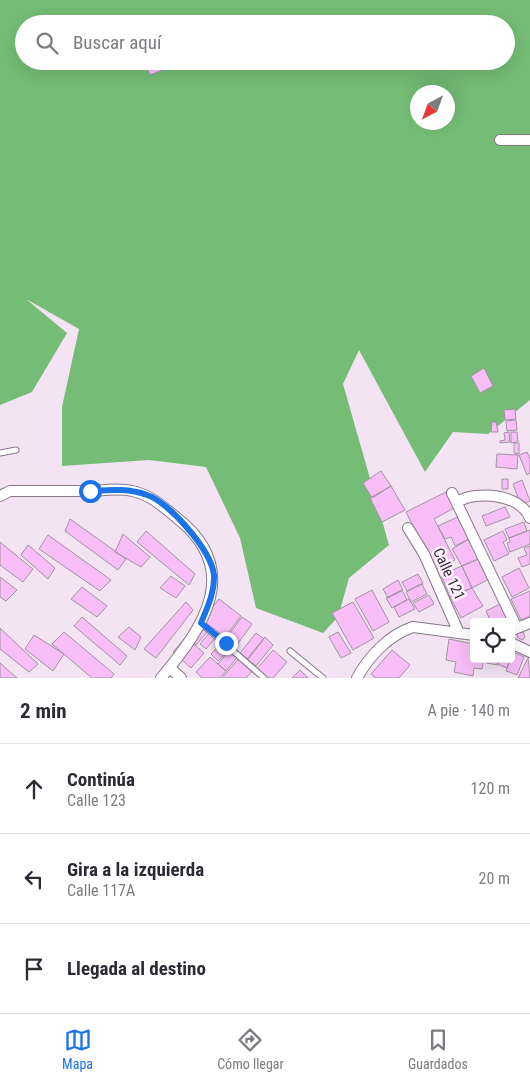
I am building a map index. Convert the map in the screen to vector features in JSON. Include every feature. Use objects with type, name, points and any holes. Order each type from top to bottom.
[{"type":"street","points":[[500,140],[530,140]]},
{"type":"street","points":[[0,496],[10,492],[129,490],[149,495],[183,522],[195,536],[207,556],[214,574],[212,595],[201,623],[161,678]]},
{"type":"street","points":[[509,618],[454,498],[475,495],[512,501],[522,506],[530,518]]},
{"type":"street","name":"Calle 121","points":[[408,528],[424,554],[459,634]]},
{"type":"street","points":[[515,628],[530,622]]},
{"type":"street","points":[[357,678],[370,656],[391,638],[413,627],[470,635]]},
{"type":"street","points":[[515,645],[530,652]]},
{"type":"street","points":[[170,668],[181,678]]},
{"type":"lane","points":[[0,453],[16,450]]},
{"type":"lane","points":[[201,623],[264,678]]},
{"type":"lane","points":[[290,651],[323,678]]},
{"type":"green space","points":[[0,0],[530,0],[530,400],[488,434],[453,432],[425,472],[359,350],[343,384],[389,545],[349,578],[338,617],[323,633],[256,608],[240,538],[206,467],[149,460],[62,466],[62,407],[79,329],[26,299],[67,333],[32,392],[0,405]]},
{"type":"building","points":[[148,70],[163,70],[150,75]]},
{"type":"building","points":[[484,368],[493,386],[480,393],[471,376]]},
{"type":"building","points":[[515,409],[516,419],[505,420],[504,410]]},
{"type":"building","points":[[516,420],[517,430],[507,431],[506,421]]},
{"type":"building","points":[[492,422],[496,422],[498,432],[491,432]]},
{"type":"building","points":[[509,432],[510,442],[500,443],[500,441],[505,440],[504,433]]},
{"type":"building","points":[[511,432],[517,432],[518,442],[511,443]]},
{"type":"building","points":[[514,443],[519,443],[519,454],[514,453]]},
{"type":"building","points":[[527,452],[530,459],[530,473],[527,475],[519,455]]},
{"type":"building","points":[[497,454],[518,455],[517,469],[496,467]]},
{"type":"building","points":[[381,471],[391,486],[372,498],[363,483]]},
{"type":"building","points":[[502,479],[508,479],[508,489],[502,489]]},
{"type":"building","points":[[522,480],[530,501],[521,505],[513,484]]},
{"type":"building","points":[[391,486],[405,510],[382,522],[370,498]]},
{"type":"building","points":[[448,491],[456,507],[434,519],[455,560],[435,570],[406,512]]},
{"type":"building","points":[[505,507],[510,517],[486,526],[482,516]]},
{"type":"building","points":[[460,516],[471,538],[455,546],[451,537],[445,539],[438,526]]},
{"type":"building","points":[[70,519],[126,559],[118,570],[65,531]]},
{"type":"building","points":[[524,522],[527,531],[509,538],[505,529]]},
{"type":"building","points":[[530,530],[530,544],[510,552],[507,543],[510,542],[509,538]]},
{"type":"building","points":[[146,531],[195,574],[189,585],[137,542]]},
{"type":"building","points":[[503,531],[507,540],[503,542],[509,554],[494,561],[484,540]]},
{"type":"building","points":[[123,534],[150,557],[141,567],[115,552]]},
{"type":"building","points":[[48,535],[111,580],[100,591],[39,549]]},
{"type":"building","points":[[471,538],[483,557],[462,566],[452,549]]},
{"type":"building","points":[[0,542],[33,569],[23,582],[0,565]]},
{"type":"building","points":[[28,545],[55,568],[48,579],[21,555]]},
{"type":"building","points":[[530,546],[530,564],[522,567],[518,558],[527,555],[524,548]]},
{"type":"building","points":[[483,557],[493,577],[472,588],[462,566]]},
{"type":"building","points":[[462,566],[472,588],[450,597],[441,575]]},
{"type":"building","points":[[519,568],[529,588],[512,597],[502,577]]},
{"type":"building","points":[[418,574],[423,583],[407,591],[402,582]]},
{"type":"building","points":[[171,576],[185,586],[176,598],[160,588]]},
{"type":"building","points":[[0,577],[17,590],[6,601],[0,597]]},
{"type":"building","points":[[398,580],[403,590],[388,598],[383,589]]},
{"type":"building","points":[[422,584],[427,594],[411,602],[406,592]]},
{"type":"building","points":[[82,587],[107,606],[97,617],[71,599]]},
{"type":"building","points":[[472,588],[483,606],[461,618],[450,597]]},
{"type":"building","points":[[372,590],[389,622],[373,631],[355,599]]},
{"type":"building","points":[[402,590],[407,600],[392,608],[386,598]]},
{"type":"building","points":[[530,591],[530,616],[521,620],[511,599]]},
{"type":"building","points":[[429,595],[434,604],[419,612],[413,603]]},
{"type":"building","points":[[219,599],[241,616],[225,637],[202,620]]},
{"type":"building","points":[[409,599],[415,609],[399,617],[394,607]]},
{"type":"building","points":[[186,602],[193,610],[156,658],[144,649]]},
{"type":"building","points":[[353,602],[374,638],[353,650],[332,613]]},
{"type":"building","points":[[502,603],[509,618],[489,618],[486,611]]},
{"type":"building","points":[[82,617],[127,656],[120,665],[74,626]]},
{"type":"building","points":[[242,617],[252,624],[236,646],[226,638]]},
{"type":"building","points":[[199,622],[209,630],[196,645],[186,637]]},
{"type":"building","points":[[129,627],[141,637],[135,650],[118,637]]},
{"type":"building","points":[[0,628],[38,664],[29,672],[0,649]]},
{"type":"building","points":[[64,632],[114,674],[111,678],[92,678],[52,644]]},
{"type":"building","points":[[210,632],[216,637],[206,649],[200,644]]},
{"type":"building","points":[[338,632],[351,653],[341,658],[329,637]]},
{"type":"building","points":[[518,632],[523,632],[525,637],[522,640],[517,637]]},
{"type":"building","points":[[256,633],[264,639],[248,659],[240,653]]},
{"type":"building","points":[[34,635],[64,654],[53,671],[25,649]]},
{"type":"building","points":[[186,637],[204,653],[191,668],[173,652]]},
{"type":"building","points":[[265,637],[273,645],[256,666],[247,659]]},
{"type":"building","points":[[449,639],[470,643],[470,663],[483,663],[482,669],[474,668],[473,676],[454,672],[456,662],[446,660]]},
{"type":"building","points":[[221,644],[228,650],[218,661],[211,654]]},
{"type":"building","points":[[231,648],[239,655],[226,671],[218,664]]},
{"type":"building","points":[[273,650],[287,662],[273,678],[267,678],[257,669]]},
{"type":"building","points":[[392,650],[410,665],[399,678],[376,678],[371,674]]},
{"type":"building","points":[[515,653],[524,657],[517,675],[506,671],[509,663],[515,663]]},
{"type":"building","points":[[210,657],[226,671],[220,678],[202,678],[196,672]]},
{"type":"building","points":[[240,657],[254,669],[246,678],[222,678]]},
{"type":"building","points":[[528,658],[530,678],[518,678]]},
{"type":"building","points":[[0,663],[17,678],[0,678]]},
{"type":"building","points":[[497,663],[509,663],[507,668]]},
{"type":"building","points":[[300,670],[308,678],[292,678]]},
{"type":"route","points":[[90,491],[129,490],[149,495],[183,522],[195,536],[207,556],[214,574],[212,595],[201,623],[226,643]]}]
